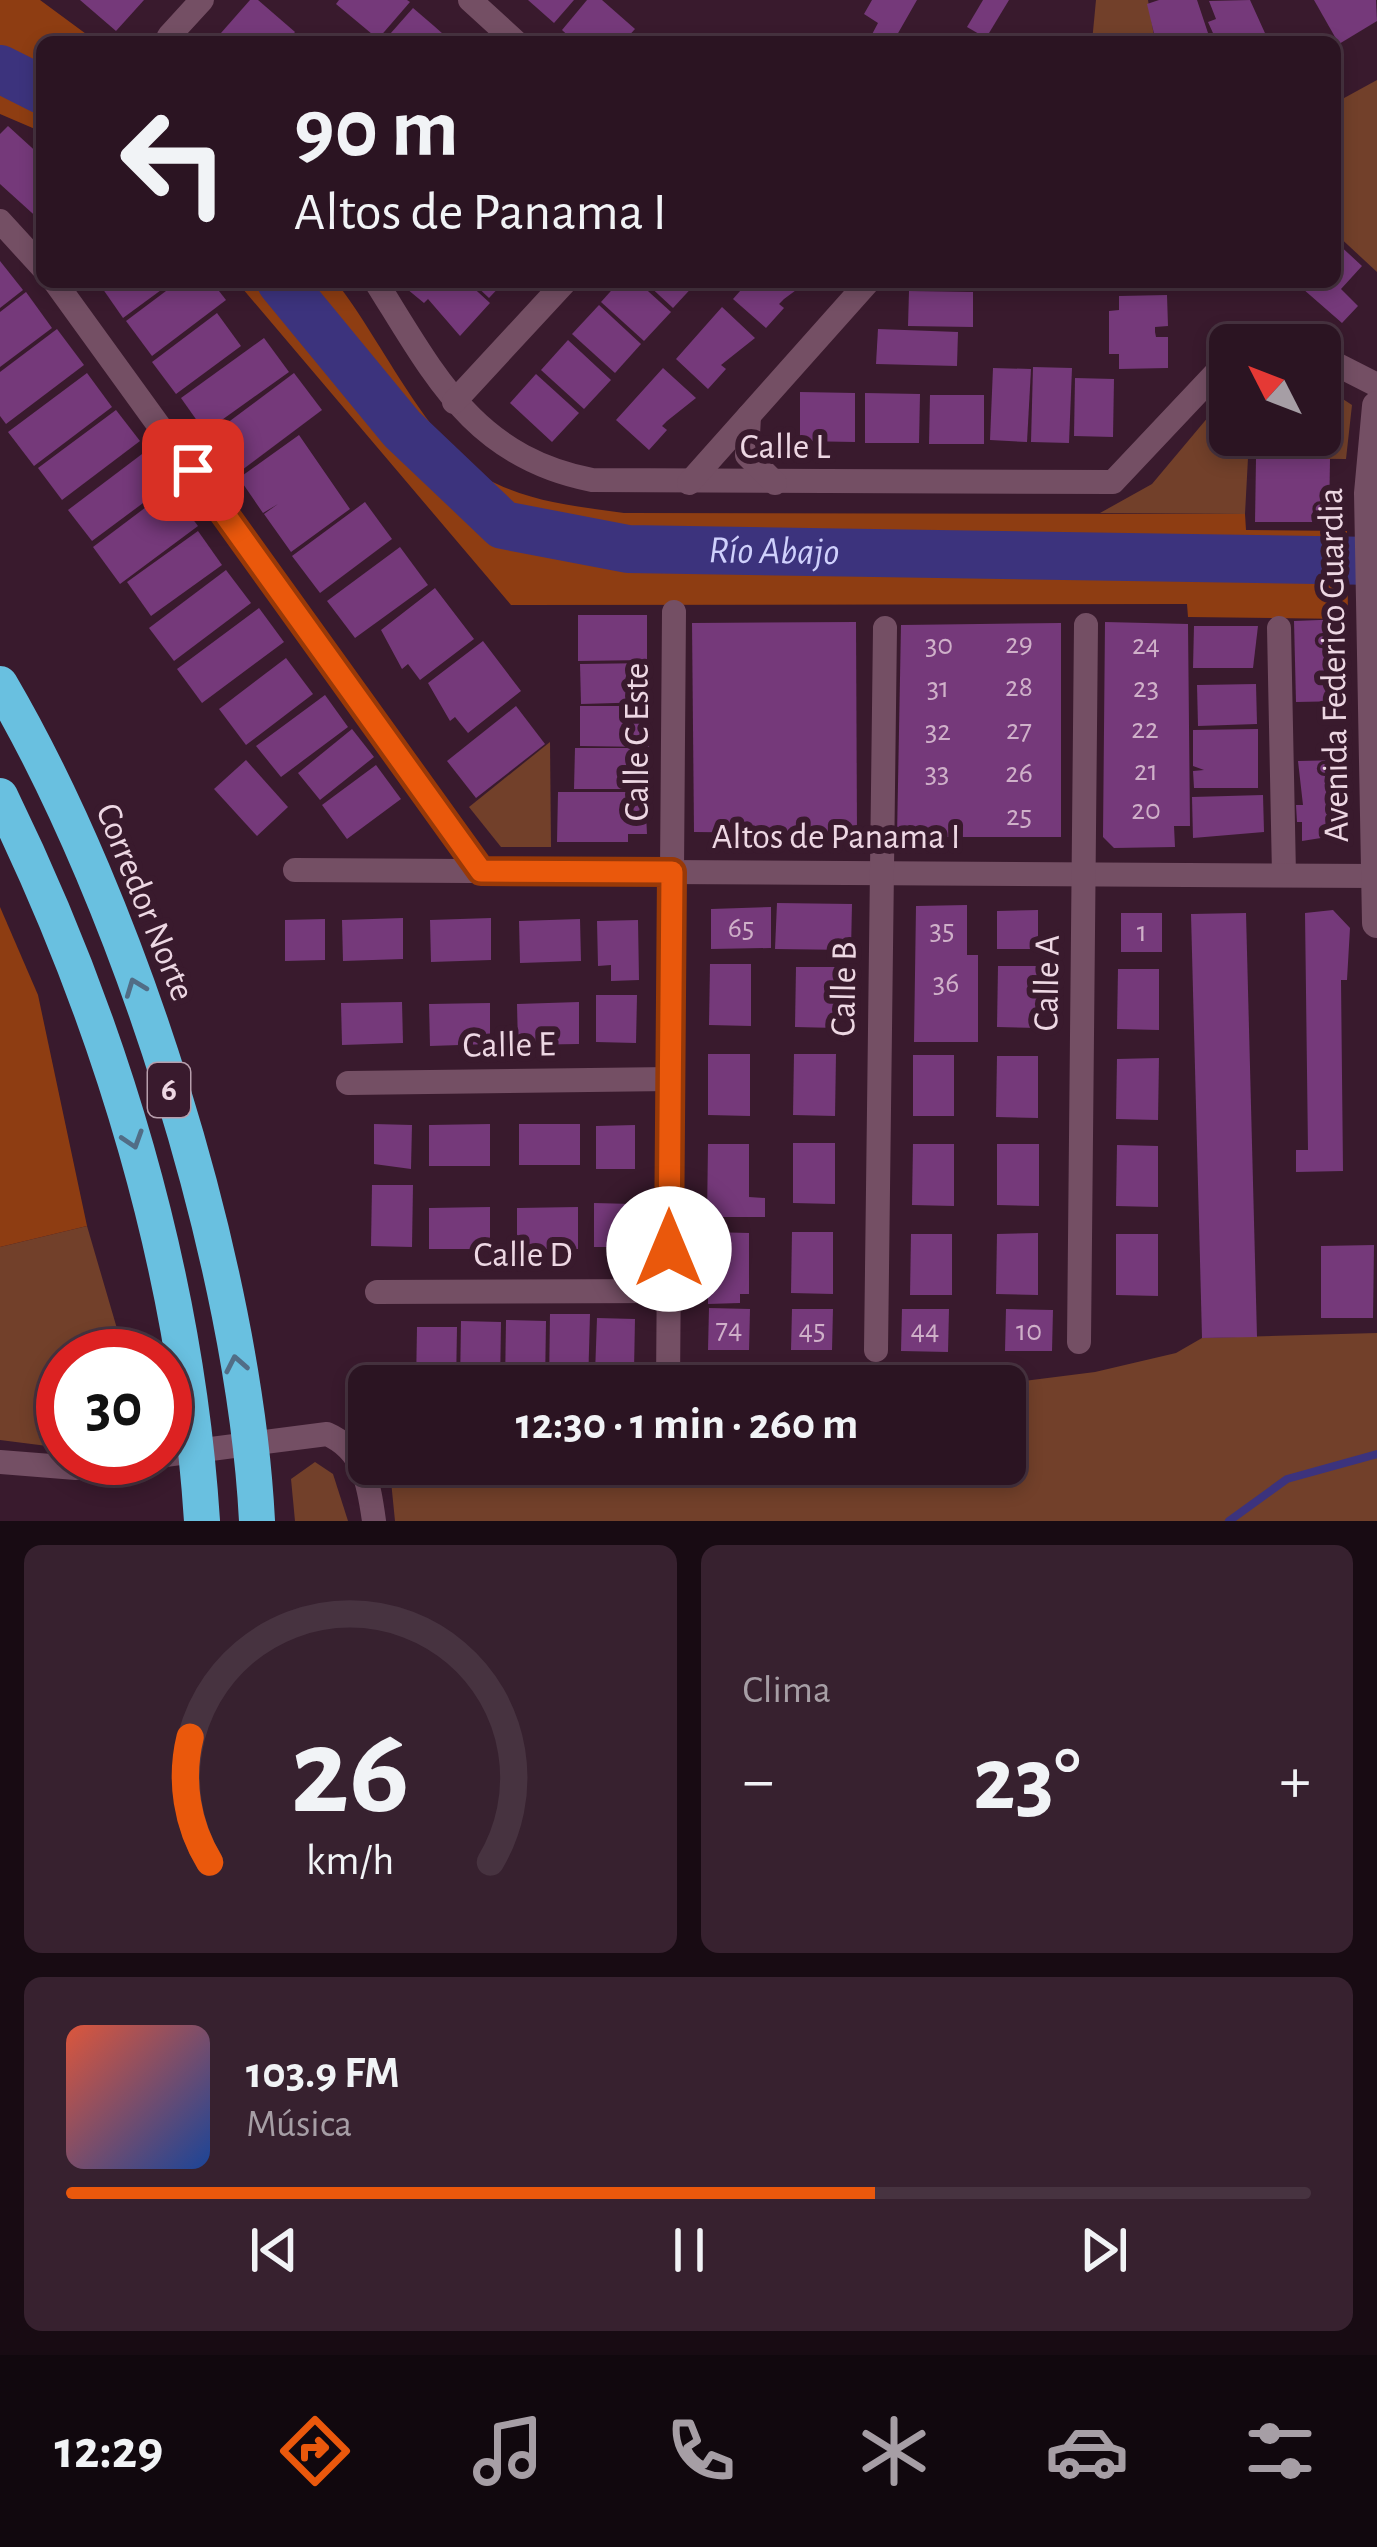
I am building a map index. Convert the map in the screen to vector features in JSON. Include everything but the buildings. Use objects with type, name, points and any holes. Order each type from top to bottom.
[{"type":"highway","name":"Corredor Norte","points":[[0,684],[82,851],[147,1018],[178,1117],[220,1284],[257,1521]]},
{"type":"highway","name":"6","points":[[0,796],[36,870],[142,1168],[173,1297],[202,1521]]},
{"type":"street","points":[[175,36],[202,0]]},
{"type":"street","points":[[470,0],[509,36]]},
{"type":"street","points":[[0,221],[36,260]]},
{"type":"street","points":[[59,288],[481,871]]},
{"type":"street","name":"Calle L","points":[[380,288],[454,402],[485,434],[556,473],[689,483],[1113,482],[1209,380]]},
{"type":"street","points":[[454,402],[559,288]]},
{"type":"street","points":[[689,483],[863,288]]},
{"type":"street","points":[[1341,367],[1377,385]]},
{"type":"street","name":"Avenida Federico Guardia","points":[[1377,406],[1369,494],[1377,923]]},
{"type":"street","points":[[749,416],[748,455],[775,483]]},
{"type":"street","name":"Calle C Este","points":[[668,1365],[674,612]]},
{"type":"street","name":"Calle A","points":[[1079,1342],[1087,625]]},
{"type":"street","name":"Calle B","points":[[876,1350],[885,628]]},
{"type":"street","points":[[1279,628],[1284,875]]},
{"type":"street","name":"Altos de Panama I","points":[[295,870],[1376,876]]},
{"type":"street","name":"Calle E","points":[[348,1083],[670,1079]]},
{"type":"street","name":"Calle D","points":[[377,1292],[669,1291]]},
{"type":"street","points":[[192,1451],[306,1434],[343,1441],[357,1456],[374,1521]]},
{"type":"street","points":[[0,1462],[36,1465]]},
{"type":"shaded area","points":[[0,0],[40,0],[89,36],[36,36],[36,129],[0,114]]},
{"type":"shaded area","points":[[1096,0],[1148,0],[1154,36],[1093,36]]},
{"type":"shaded area","points":[[1377,80],[1377,272],[1341,239],[1341,100]]},
{"type":"shaded area","points":[[242,288],[340,288],[451,448],[497,484],[559,503],[624,513],[1245,514],[1246,530],[1347,531],[1348,619],[1188,617],[1187,604],[511,605]]},
{"type":"shaded area","points":[[1341,398],[1352,405],[1346,459],[1248,458],[1245,514],[1100,513],[1152,484],[1209,416],[1209,456],[1341,456]]},
{"type":"shaded area","points":[[550,742],[551,847],[501,847],[469,807]]},
{"type":"shaded area","points":[[0,907],[38,995],[87,1226],[0,1247]]},
{"type":"shaded area","points":[[87,1226],[117,1329],[36,1329],[36,1445],[0,1440],[0,1247]]},
{"type":"shaded area","points":[[1377,1333],[1377,1521],[395,1521],[391,1485],[1026,1485],[1026,1381],[1095,1372],[1176,1353],[1202,1338]]},
{"type":"shaded area","points":[[315,1462],[333,1474],[348,1521],[295,1521],[291,1479]]},
{"type":"waterway","name":"Río Abajo","points":[[0,69],[36,87]]},
{"type":"waterway","name":"Río Abajo","points":[[286,288],[402,429],[503,525],[628,549],[1377,561]]},
{"type":"waterway","points":[[1229,1521],[1287,1479],[1377,1454]]},
{"type":"route","points":[[193,470],[481,871],[672,872],[669,1249]]}]
